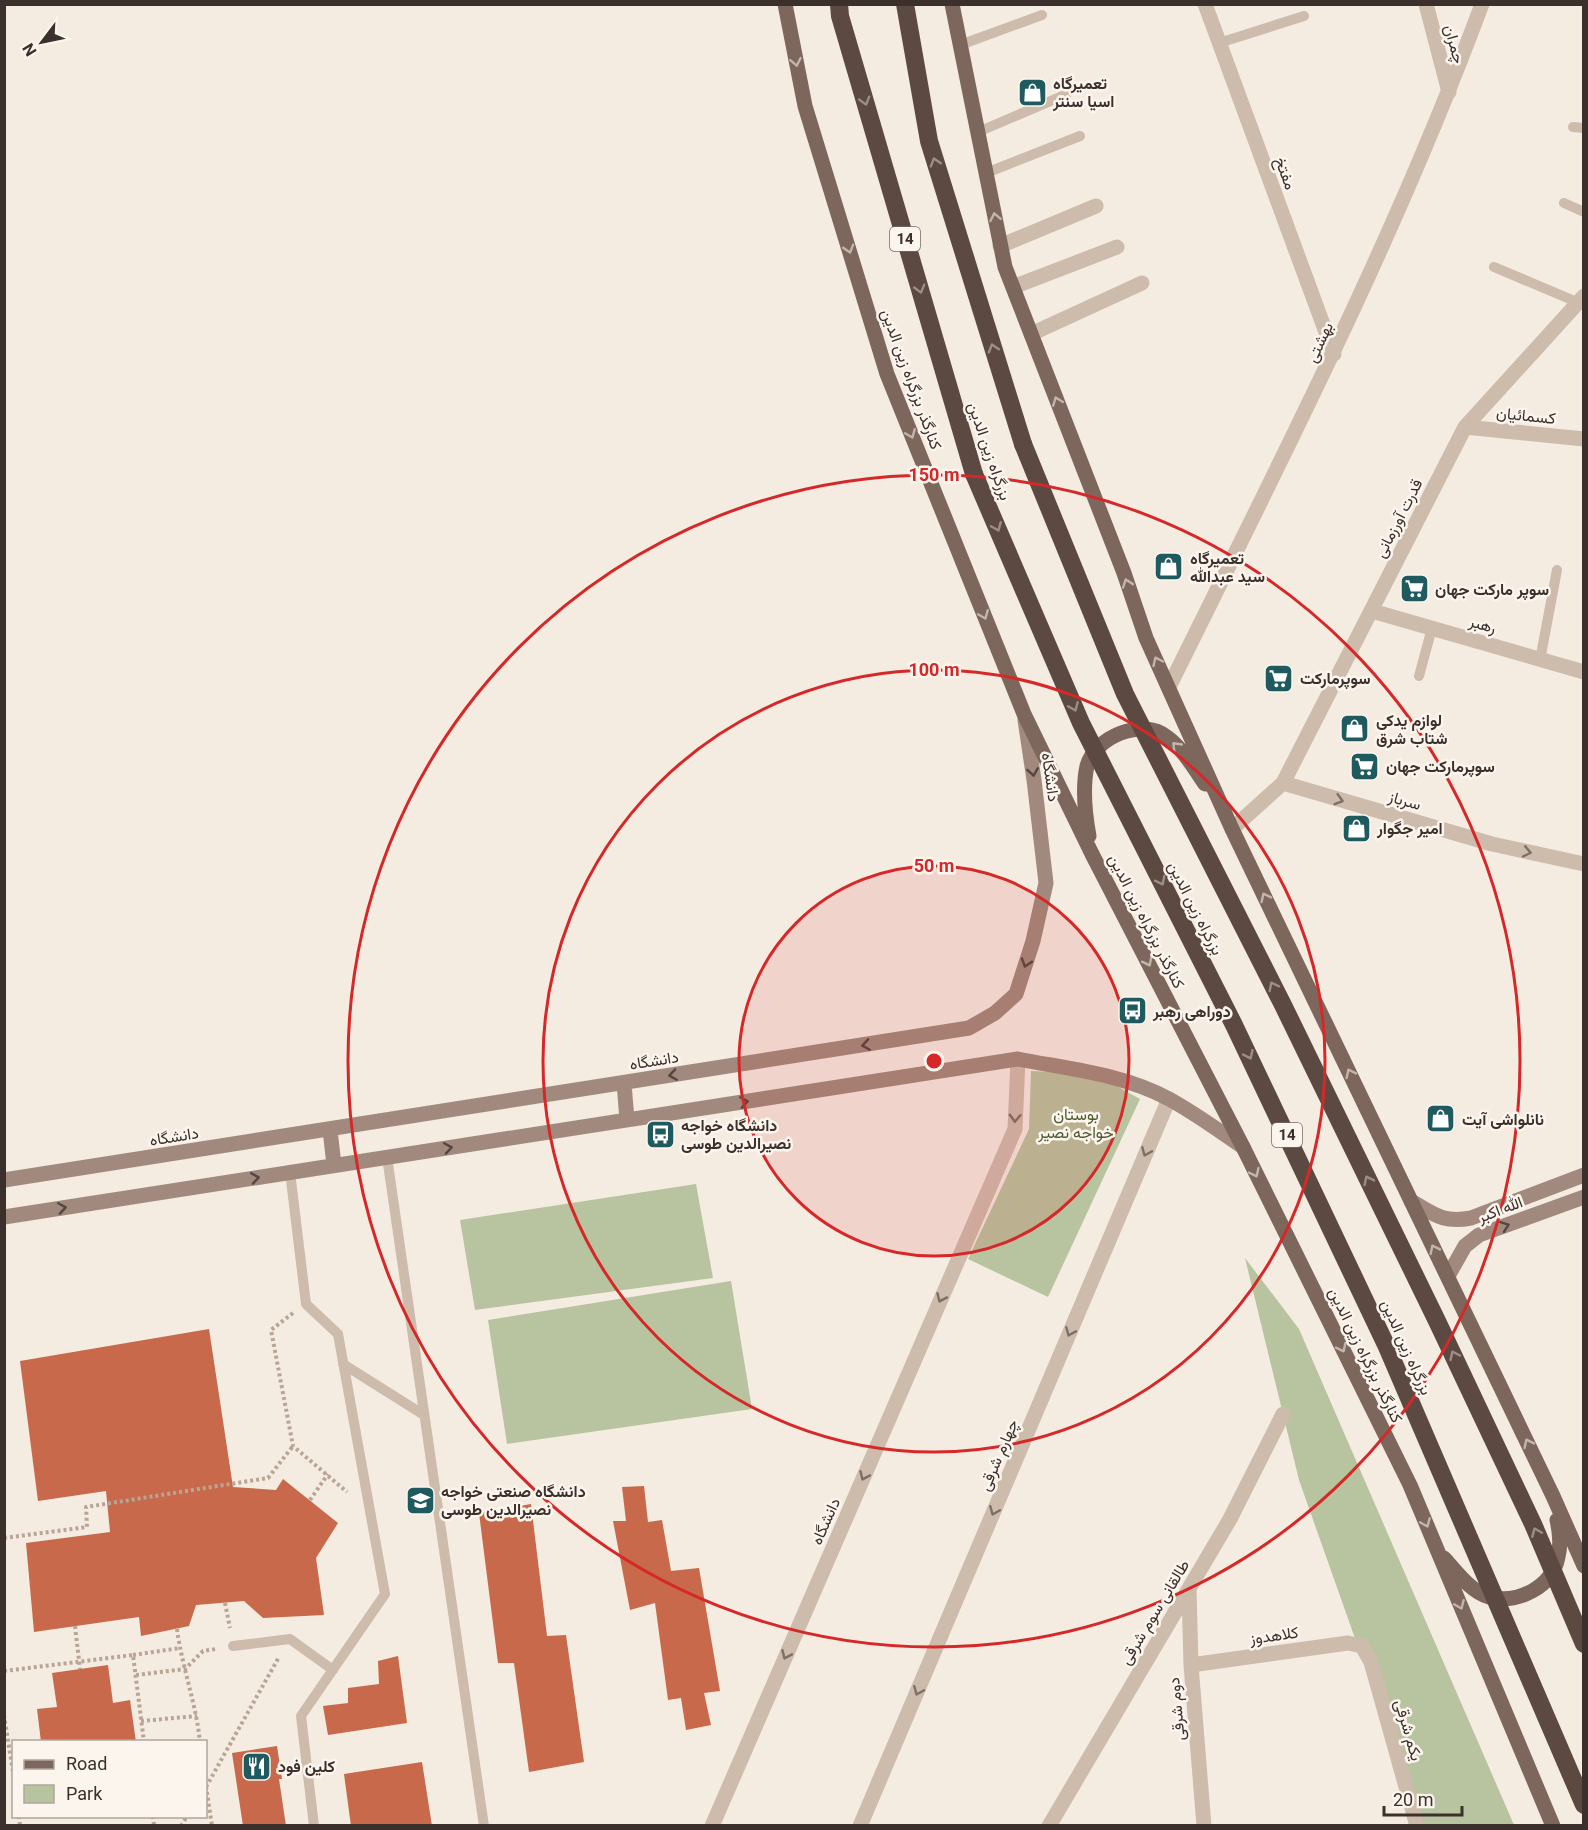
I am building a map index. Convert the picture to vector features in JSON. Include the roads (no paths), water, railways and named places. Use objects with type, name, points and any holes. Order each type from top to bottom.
[{"type":"highway","name":"بزرگراه زین الدین","points":[[839,4],[840,16],[974,474],[1081,723],[1234,1025],[1387,1347],[1584,1805]]},
{"type":"highway","name":"بزرگراه زین الدین","points":[[905,4],[929,141],[1023,444],[1125,694],[1288,1016],[1437,1321],[1533,1524],[1584,1644]]},
{"type":"main road","name":"کنارگذر بزرگراه زین الدین","points":[[785,4],[805,106],[887,374],[1024,714],[1092,854],[1243,1147],[1410,1485],[1553,1826]]},
{"type":"main road","points":[[952,4],[1005,267],[1146,638],[1232,829],[1448,1276],[1584,1566]]},
{"type":"main road","name":"دانشگاه","points":[[4,1180],[969,1028],[995,1013],[1016,994],[1033,941],[1046,883],[1035,780],[1024,714]]},
{"type":"main road","points":[[1092,854],[1086,818],[1085,786],[1088,764],[1100,745],[1129,730],[1147,730],[1165,735],[1197,772],[1232,829]]},
{"type":"main road","points":[[4,1217],[1018,1059],[1134,1084],[1169,1099],[1243,1147]]},
{"type":"main road","points":[[624,1083],[627,1120]]},
{"type":"main road","points":[[330,1130],[334,1165]]},
{"type":"main road","points":[[1411,1202],[1441,1218],[1454,1221],[1471,1218],[1584,1175]]},
{"type":"main road","name":"الله اکبر","points":[[1448,1276],[1465,1246],[1479,1236],[1584,1197]]},
{"type":"main road","points":[[1438,1551],[1468,1584],[1487,1597],[1511,1599],[1533,1592],[1547,1578],[1558,1560],[1560,1536],[1553,1496]]},
{"type":"street","name":"مفتخ","points":[[1205,4],[1334,354]]},
{"type":"street","name":"چمران","points":[[1426,4],[1449,92]]},
{"type":"street","name":"بهشتی","points":[[1169,687],[1334,354],[1449,92],[1482,4]]},
{"type":"street","points":[[1000,246],[1096,206]]},
{"type":"street","points":[[1013,288],[1117,247]]},
{"type":"street","points":[[1031,334],[1142,283]]},
{"type":"street","name":"قدرت آورزمانی","points":[[1283,783],[1465,427],[1580,299]]},
{"type":"street","name":"کسمائیان","points":[[1465,427],[1584,440]]},
{"type":"street","name":"رهبر","points":[[1372,610],[1584,672]]},
{"type":"street","points":[[1232,829],[1283,783]]},
{"type":"street","name":"سرباز","points":[[1283,783],[1492,844],[1584,864]]},
{"type":"street","name":"دانشگاه","points":[[711,1826],[1015,1129],[1018,1059]]},
{"type":"street","name":"چهارم شرقی","points":[[860,1826],[1169,1099]]},
{"type":"street","name":"طالقانی سوم شرقی","points":[[1049,1826],[1230,1520],[1283,1414]]},
{"type":"street","name":"دوم شرقی","points":[[1189,1589],[1191,1665],[1204,1826]]},
{"type":"street","name":"کلاهدوز","points":[[1191,1665],[1348,1643],[1362,1646]]},
{"type":"street","name":"یکم شرقی","points":[[1362,1646],[1371,1662],[1417,1826]]},
{"type":"lane","points":[[960,45],[1042,15]]},
{"type":"lane","points":[[1219,44],[1304,16]]},
{"type":"lane","points":[[978,132],[1067,94]]},
{"type":"lane","points":[[986,172],[1080,136]]},
{"type":"lane","points":[[1564,203],[1584,212]]},
{"type":"lane","points":[[1494,267],[1580,299]]},
{"type":"lane","points":[[1540,660],[1557,570]]},
{"type":"lane","points":[[1419,676],[1432,628]]},
{"type":"lane","points":[[387,1157],[484,1826]]},
{"type":"lane","points":[[290,1172],[306,1304],[338,1334],[385,1594],[301,1716],[315,1826]]},
{"type":"lane","points":[[343,1364],[424,1415]]},
{"type":"lane","points":[[233,1646],[290,1639],[333,1670]]},
{"type":"place","name":"تعمیرگاه اسیا سنتر","points":[[1032,92]]},
{"type":"place","name":"تعمیرگاه سید عبدالله","points":[[1169,567]]},
{"type":"place","name":"سوپر مارکت جهان","points":[[1414,589]]},
{"type":"place","name":"سوپرمارکت","points":[[1279,678]]},
{"type":"place","name":"لوازم یدکی شتاب شرق","points":[[1355,729]]},
{"type":"place","name":"سوپرمارکت جهان","points":[[1365,766]]},
{"type":"place","name":"امیر جگوار","points":[[1356,828]]},
{"type":"place","name":"دوراهی رهبر","points":[[1132,1011]]},
{"type":"place","name":"نانلواشی آیت","points":[[1441,1119]]},
{"type":"place","name":"دانشگاه خواجه نصیرالدین طوسی","points":[[660,1134]]},
{"type":"place","name":"دانشگاه صنعتی خواجه نصیرالدین طوسی","points":[[420,1500]]},
{"type":"place","name":"کلین فود","points":[[257,1766]]},
{"type":"park label","name":"بوستان خواجه نصیر","points":[[1076,1123]]}]
